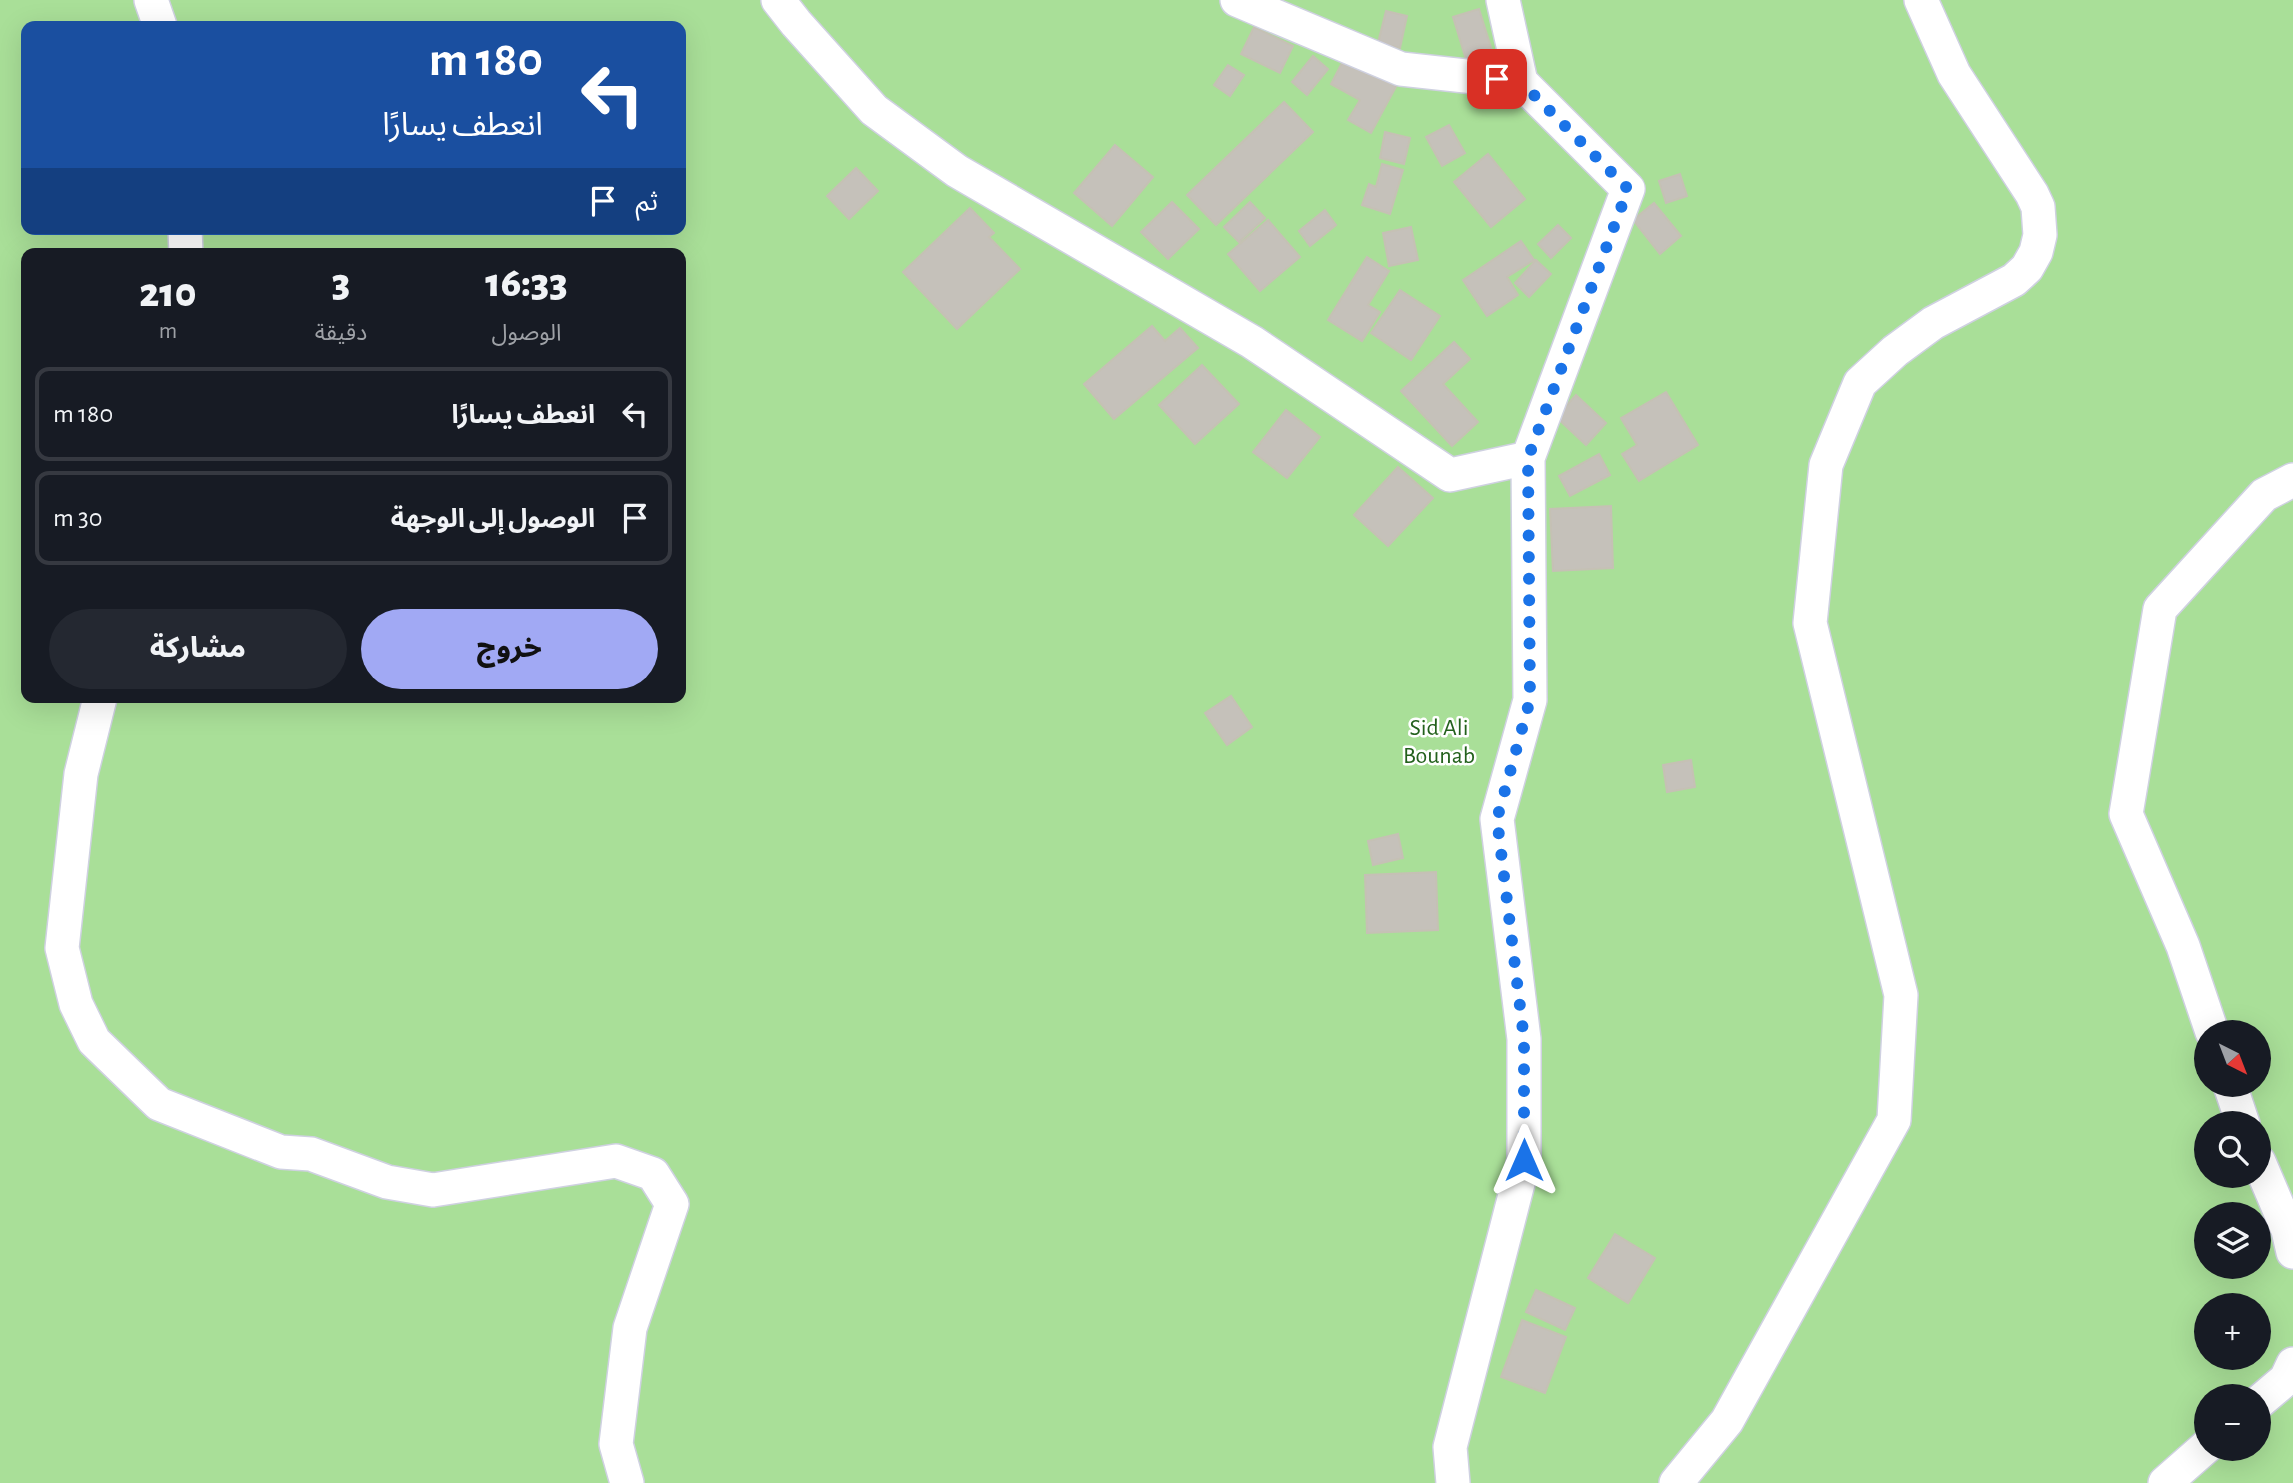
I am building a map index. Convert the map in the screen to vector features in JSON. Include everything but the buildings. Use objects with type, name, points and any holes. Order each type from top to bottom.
[{"type":"street","points":[[150,0],[158,21]]},
{"type":"street","points":[[778,0],[874,110],[957,171],[1252,342],[1450,475],[1528,458]]},
{"type":"street","points":[[1237,0],[1401,69],[1521,82]]},
{"type":"street","points":[[1453,1483],[1450,1447],[1524,1160],[1524,1039],[1497,819],[1530,700],[1528,458],[1628,189],[1521,82],[1503,0]]},
{"type":"street","points":[[1676,1483],[1727,1421],[1894,1120],[1901,995],[1810,623],[1826,465],[1860,383],[1895,351],[1933,323],[2014,280],[2027,268],[2036,252],[2040,235],[2038,207],[2032,194],[1954,74],[1921,0]]},
{"type":"street","points":[[2209,1020],[2183,946],[2126,814],[2160,609],[2264,495],[2293,480]]},
{"type":"street","points":[[99,703],[81,774],[62,948],[76,1004],[94,1041],[159,1104],[281,1152],[311,1154],[387,1182],[433,1190],[616,1161],[653,1174],[672,1204],[630,1328],[616,1444],[626,1483]]},
{"type":"street","points":[[2270,1188],[2288,1230],[2293,1252]]},
{"type":"street","points":[[2271,1392],[2286,1379],[2293,1364]]},
{"type":"street","points":[[2165,1483],[2194,1457]]},
{"type":"green space","name":"Sid Ali Bounab","points":[[0,0],[2293,0],[2293,1483],[0,1483]]},
{"type":"route","points":[[1497,79],[1521,82],[1628,189],[1528,458],[1530,700],[1497,819],[1524,1039],[1524,1160]]}]
